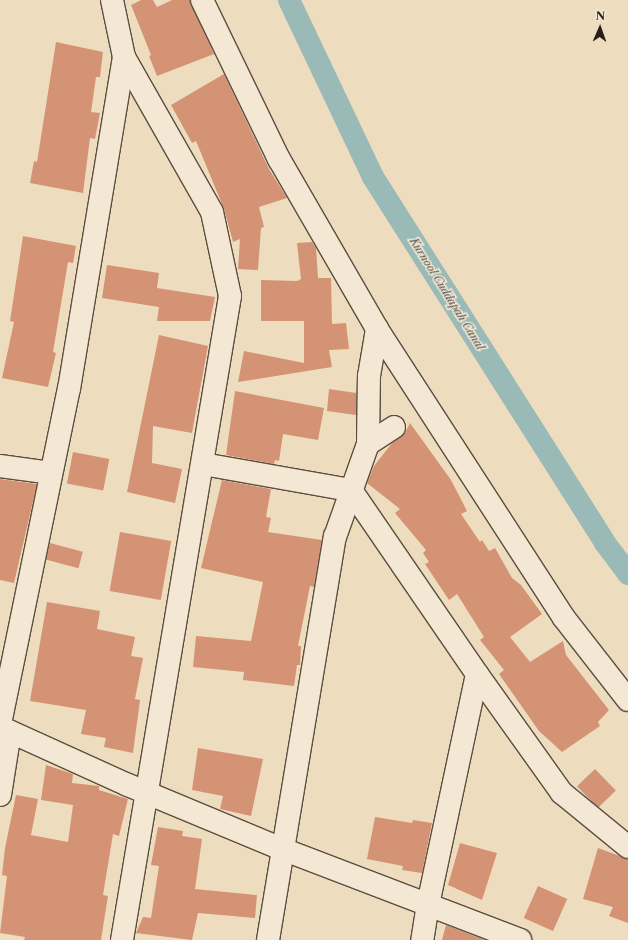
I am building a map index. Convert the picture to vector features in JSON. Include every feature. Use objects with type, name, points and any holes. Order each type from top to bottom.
[{"type":"street","points":[[112,0],[124,57],[212,212],[230,296],[122,940]]},
{"type":"street","points":[[202,0],[279,158],[377,330],[564,618],[628,700]]},
{"type":"street","points":[[0,795],[3,728],[51,473],[69,389],[124,57]]},
{"type":"street","points":[[268,940],[335,538],[368,444],[369,376],[377,330]]},
{"type":"street","points":[[368,444],[394,427]]},
{"type":"street","points":[[203,464],[352,490],[477,674],[562,793],[628,847]]},
{"type":"street","points":[[0,466],[51,473]]},
{"type":"street","points":[[422,940],[428,904],[477,674]]},
{"type":"street","points":[[3,728],[282,849],[520,940]]},
{"type":"building","points":[[141,0],[153,0],[157,7],[172,0],[190,0],[214,54],[157,76],[149,56],[151,55],[131,5]]},
{"type":"building","points":[[56,42],[103,52],[100,77],[96,77],[91,112],[100,113],[95,139],[90,138],[83,193],[30,183],[34,161],[37,162]]},
{"type":"building","points":[[224,74],[269,169],[287,198],[259,207],[264,227],[261,228],[258,270],[238,269],[240,239],[233,242],[224,209],[196,141],[192,143],[171,105]]},
{"type":"building","points":[[23,236],[76,246],[73,263],[68,262],[53,352],[56,353],[48,387],[2,378],[14,322],[10,321]]},
{"type":"building","points":[[312,242],[316,248],[318,278],[331,278],[332,324],[346,323],[349,349],[329,350],[332,367],[238,382],[244,351],[304,363],[304,321],[261,321],[261,280],[297,281],[301,279],[297,243]]},
{"type":"building","points":[[107,265],[159,273],[157,288],[215,297],[210,321],[157,321],[159,307],[102,298]]},
{"type":"building","points":[[159,335],[208,346],[192,433],[153,426],[152,463],[182,469],[175,503],[127,492]]},
{"type":"building","points":[[329,389],[356,393],[356,415],[327,411]]},
{"type":"building","points":[[235,391],[324,408],[318,440],[283,434],[279,461],[275,460],[274,464],[226,455]]},
{"type":"building","points":[[410,423],[451,480],[467,511],[461,514],[480,542],[482,540],[489,551],[495,548],[512,578],[521,585],[542,614],[510,637],[530,662],[563,641],[566,655],[609,710],[598,722],[600,726],[562,752],[539,731],[499,674],[504,670],[480,640],[484,637],[457,594],[449,600],[425,564],[429,562],[423,553],[426,550],[395,513],[400,509],[367,483],[374,466],[392,443],[405,433]]},
{"type":"building","points":[[73,452],[109,459],[103,490],[67,483]]},
{"type":"building","points":[[0,479],[37,484],[14,583],[0,580]]},
{"type":"building","points":[[222,480],[271,489],[266,517],[271,518],[268,532],[322,540],[314,587],[310,586],[298,646],[301,646],[300,665],[297,665],[294,686],[243,680],[244,672],[193,667],[196,636],[251,641],[263,582],[201,568]]},
{"type":"building","points":[[120,532],[171,541],[161,600],[110,591]]},
{"type":"building","points":[[50,543],[83,552],[78,568],[46,559]]},
{"type":"building","points":[[47,602],[100,611],[97,629],[135,637],[131,656],[143,658],[135,699],[140,700],[133,753],[104,747],[106,738],[81,734],[86,710],[30,701]]},
{"type":"building","points":[[198,748],[263,759],[251,816],[220,809],[223,796],[192,790]]},
{"type":"building","points":[[46,765],[73,774],[72,783],[99,786],[99,790],[128,799],[119,836],[113,834],[103,895],[108,896],[101,940],[24,940],[25,937],[0,933],[7,876],[2,875],[5,848],[16,795],[38,799],[31,835],[68,842],[73,805],[41,800]]},
{"type":"building","points":[[595,769],[616,791],[598,808],[577,786]]},
{"type":"building","points":[[375,817],[412,823],[413,820],[432,823],[422,873],[402,870],[403,866],[367,859]]},
{"type":"building","points":[[158,827],[183,831],[182,836],[202,839],[195,889],[257,895],[255,918],[198,913],[192,940],[136,933],[143,917],[151,918],[159,866],[151,865]]},
{"type":"building","points":[[460,843],[497,853],[482,900],[448,885]]},
{"type":"building","points":[[598,848],[628,859],[628,923],[609,916],[613,907],[583,899]]},
{"type":"building","points":[[538,886],[567,899],[553,931],[524,918]]},
{"type":"building","points":[[446,925],[485,940],[442,940]]},
{"type":"waterway","name":"Kurnool Cuddapah Canal","points":[[289,0],[373,177],[605,543],[628,574]]}]
